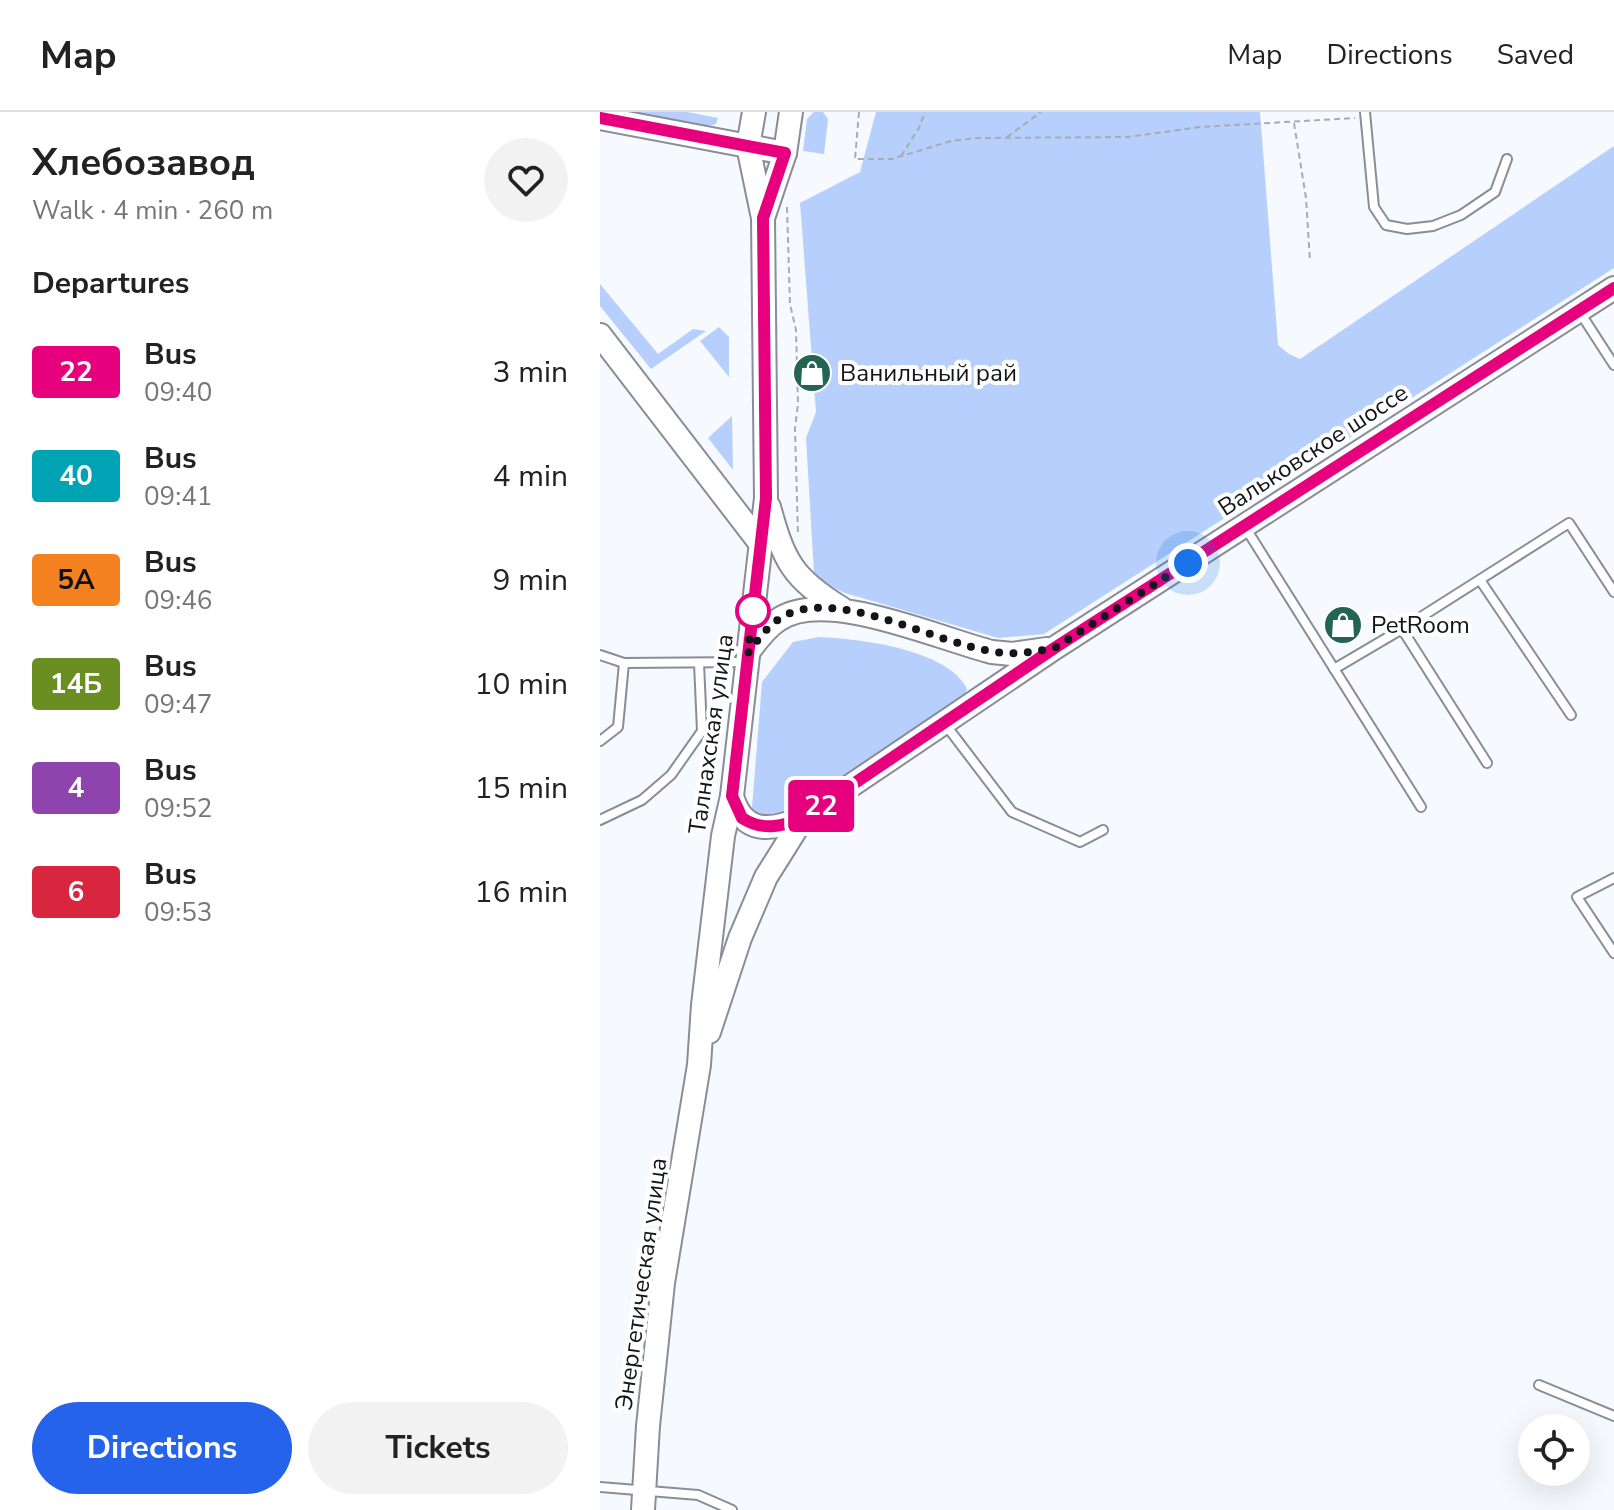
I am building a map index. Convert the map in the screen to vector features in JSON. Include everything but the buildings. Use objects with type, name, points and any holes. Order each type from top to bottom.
[{"type":"main road","name":"Талнахская улица","points":[[699,1065],[703,1005],[766,498],[763,218],[748,146],[754,112]]},
{"type":"main road","name":"Талнахская улица","points":[[763,218],[785,153],[791,112]]},
{"type":"main road","points":[[600,118],[785,153]]},
{"type":"main road","name":"Вальковское шоссе","points":[[729,805],[742,818],[761,827],[787,824],[803,818],[1056,647],[1614,288]]},
{"type":"main road","points":[[600,335],[760,543]]},
{"type":"main road","points":[[766,498],[780,546],[790,566],[817,593],[844,609],[918,630],[978,655],[1033,653],[1056,647]]},
{"type":"main road","points":[[747,657],[764,632],[778,619],[793,612],[812,609],[844,609]]},
{"type":"main road","points":[[975,702],[985,682],[978,655]]},
{"type":"main road","name":"Вальковское шоссе","points":[[699,1065],[740,938],[766,877],[803,818]]},
{"type":"main road","name":"Энергетическая улица","points":[[644,1500],[648,1426],[663,1283],[699,1065]]},
{"type":"lane","points":[[1366,115],[1374,207],[1386,225],[1407,229],[1433,226],[1461,215],[1495,192],[1507,159]]},
{"type":"lane","points":[[1579,310],[1614,365]]},
{"type":"lane","points":[[1334,669],[1569,523],[1614,592]]},
{"type":"lane","points":[[1244,526],[1421,807]]},
{"type":"lane","points":[[1480,580],[1571,715]]},
{"type":"lane","points":[[1402,629],[1487,763]]},
{"type":"lane","points":[[600,655],[624,663],[699,663],[747,657]]},
{"type":"lane","points":[[600,741],[618,727],[624,663]]},
{"type":"lane","points":[[600,820],[642,800],[662,783],[702,731],[699,663]]},
{"type":"lane","points":[[945,724],[1012,812],[1080,842],[1103,830]]},
{"type":"lane","points":[[1614,878],[1577,897],[1614,953]]},
{"type":"lane","points":[[1539,1385],[1614,1416]]},
{"type":"lane","points":[[600,1487],[644,1500],[698,1495],[732,1510]]},
{"type":"path","points":[[859,112],[855,159],[884,160],[951,141],[1128,137],[1200,127],[1366,115]]},
{"type":"path","points":[[901,157],[925,112]]},
{"type":"path","points":[[1006,138],[1041,112]]},
{"type":"path","points":[[1294,122],[1306,198],[1310,261]]},
{"type":"path","points":[[787,203],[790,304],[796,330],[798,389],[795,428],[798,537]]},
{"type":"shaded area","points":[[626,112],[687,112],[718,118],[716,124],[704,127]]},
{"type":"shaded area","points":[[814,112],[823,112],[828,119],[824,154],[803,151],[807,119]]},
{"type":"shaded area","points":[[876,112],[1260,112],[1278,345],[1300,359],[1614,146],[1614,268],[1044,634],[998,638],[845,593],[828,585],[814,573],[806,438],[816,412],[800,203],[860,172]]},
{"type":"shaded area","points":[[600,284],[658,354],[693,329],[706,331],[651,369],[600,306]]},
{"type":"shaded area","points":[[719,327],[729,337],[729,377],[700,341]]},
{"type":"shaded area","points":[[732,416],[733,470],[708,438]]},
{"type":"shaded area","points":[[819,637],[857,640],[922,655],[957,675],[967,689],[961,704],[784,812],[759,815],[752,808],[762,682],[793,642]]},
{"type":"bus line","name":"22","points":[[600,118],[785,153],[763,218],[766,498],[732,796],[742,818],[761,827],[787,824],[803,818],[1056,647],[1614,288]]},
{"type":"place","name":"Ванильный рай","points":[[812,373]]},
{"type":"place","name":"PetRoom","points":[[1343,625]]},
{"type":"route","points":[[753,611],[748,653],[778,619],[793,612],[844,609],[992,652],[1033,653],[1056,647],[1188,563]]}]
